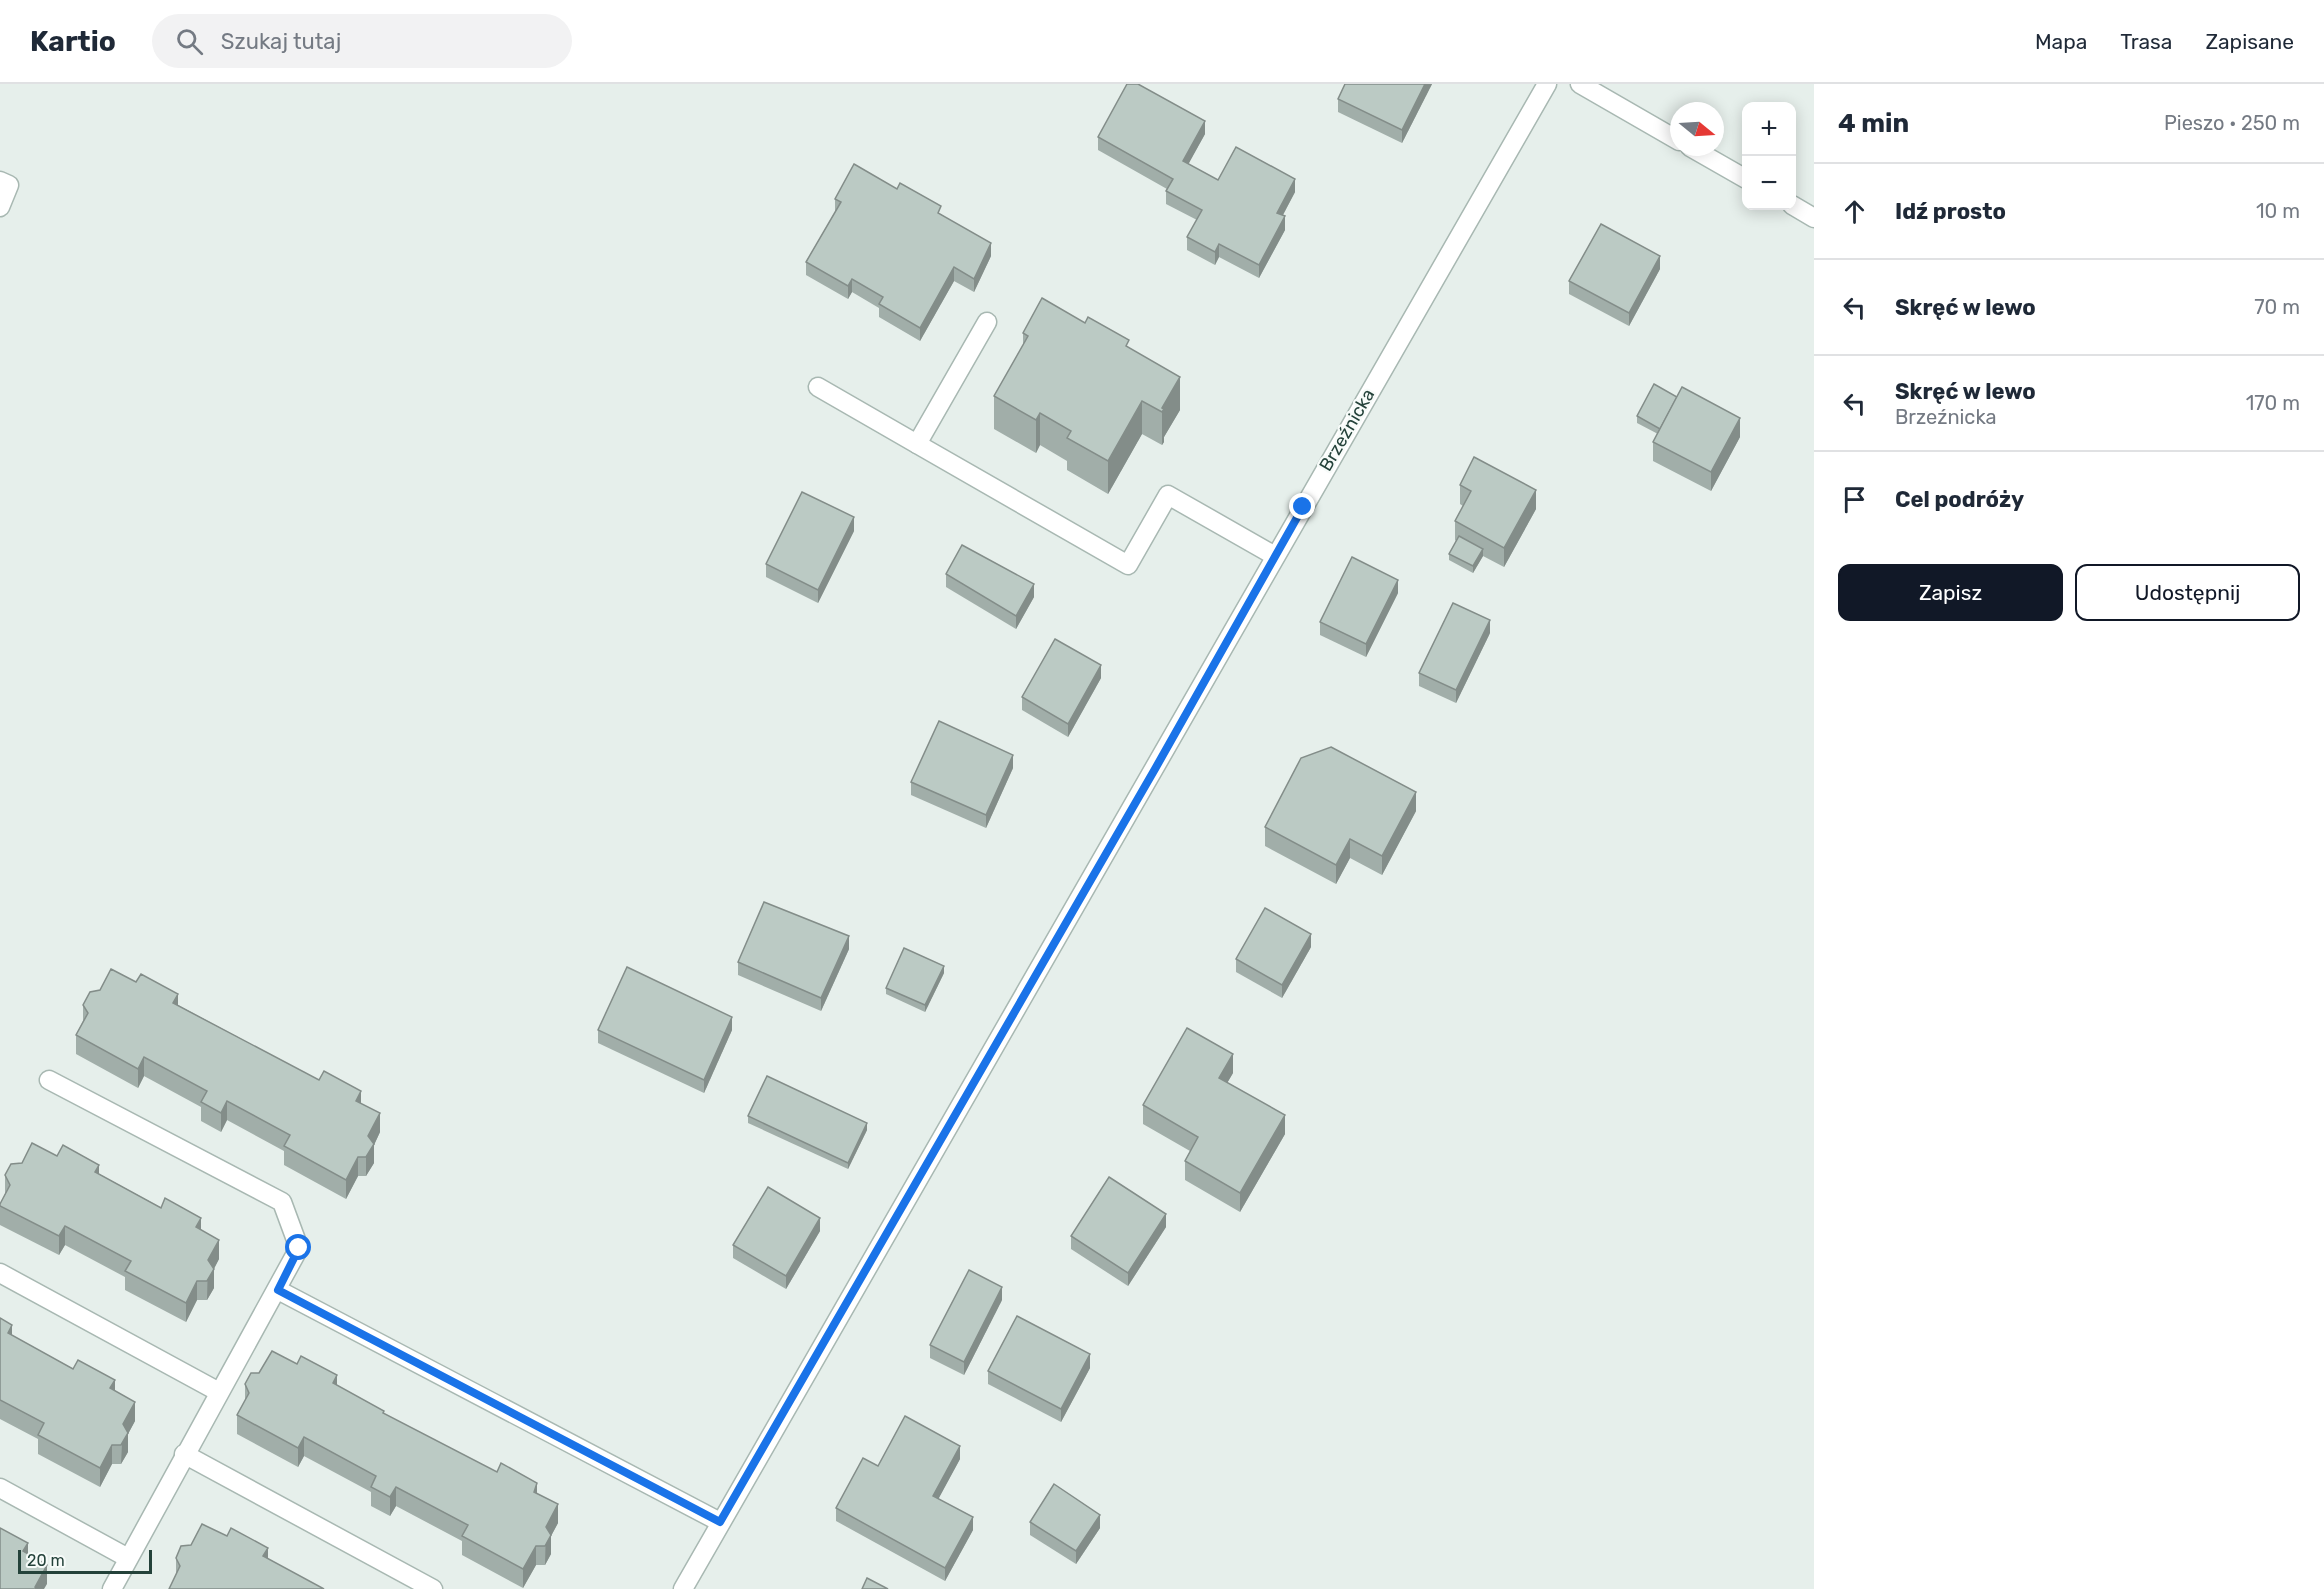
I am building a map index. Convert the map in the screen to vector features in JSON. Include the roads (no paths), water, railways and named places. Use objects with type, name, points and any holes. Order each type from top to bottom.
[{"type":"street","name":"Brzeźnicka","points":[[683,1589],[1547,84]]},
{"type":"street","points":[[1580,84],[1670,136]]},
{"type":"street","points":[[1706,156],[1742,177]]},
{"type":"street","points":[[0,181],[9,185],[0,207]]},
{"type":"street","points":[[1796,208],[1814,218]]},
{"type":"street","points":[[917,444],[987,322]]},
{"type":"street","points":[[818,387],[1128,565],[1168,495],[1275,556]]},
{"type":"street","points":[[50,1080],[282,1202],[299,1248],[112,1589]]},
{"type":"street","points":[[0,1274],[219,1392]]},
{"type":"street","points":[[278,1290],[720,1522]]},
{"type":"street","points":[[184,1454],[433,1589]]},
{"type":"street","points":[[0,1488],[128,1558]]}]
